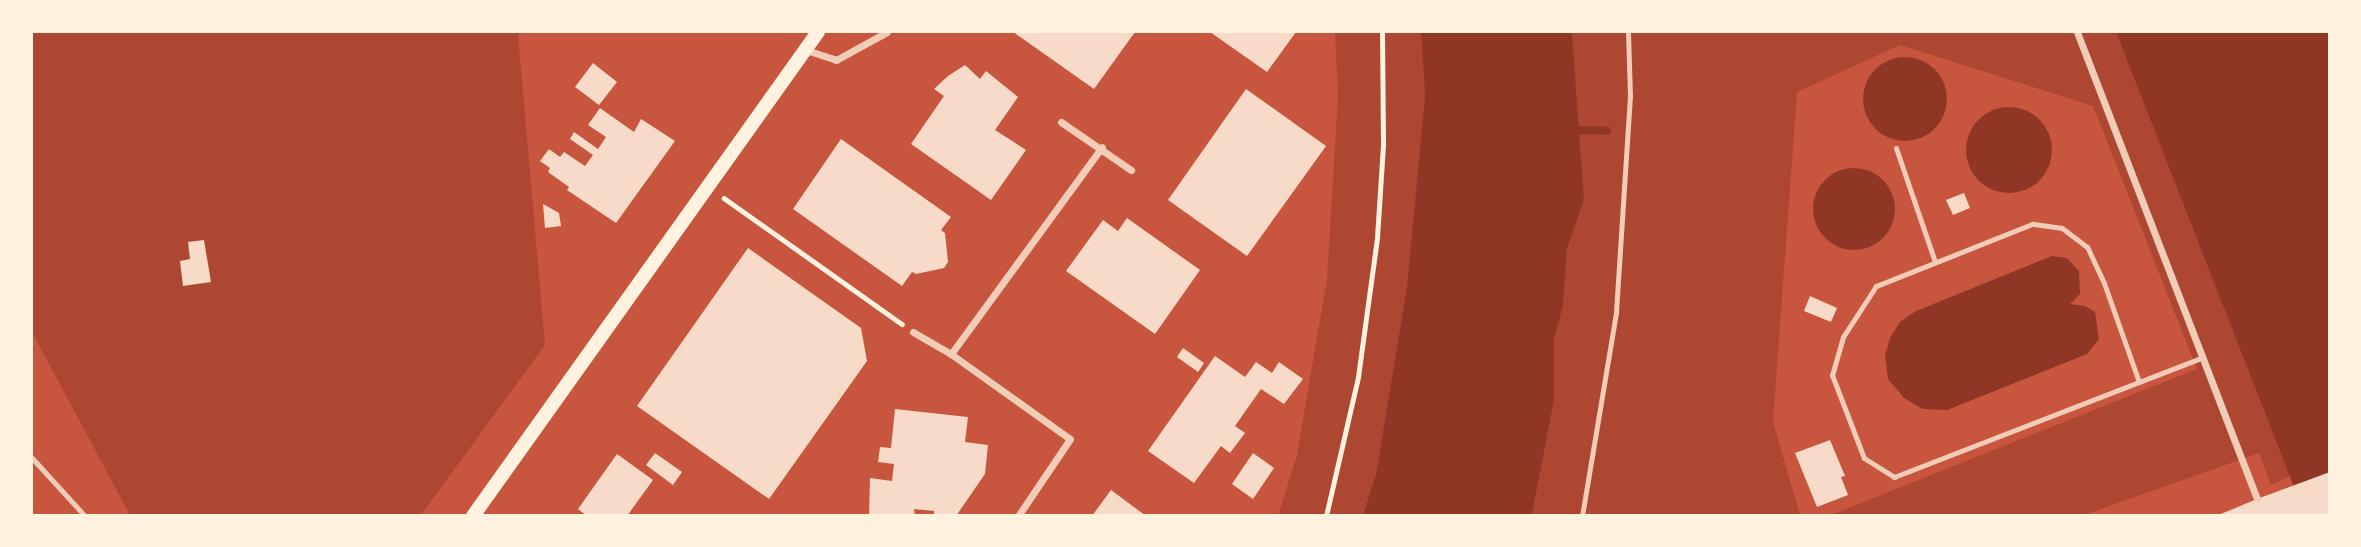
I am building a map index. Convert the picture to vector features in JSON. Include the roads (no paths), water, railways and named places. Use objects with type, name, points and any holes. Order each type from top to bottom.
[{"type":"main road","points":[[473,516],[706,185],[818,32]]},
{"type":"street","points":[[806,50],[835,60],[887,32]]},
{"type":"street","points":[[2077,32],[2257,499]]},
{"type":"street","points":[[1061,122],[1131,170]]},
{"type":"street","points":[[951,354],[1102,148]]},
{"type":"street","points":[[913,332],[951,354],[1070,439],[1018,516]]},
{"type":"lane","points":[[1582,516],[1616,312],[1630,96],[1628,32]]},
{"type":"lane","points":[[1896,148],[1935,262]]},
{"type":"lane","points":[[2139,382],[2104,283],[2087,247],[2062,228],[2032,224],[1876,286],[1843,337],[1832,376],[1864,458],[1894,477],[2139,382],[2203,357]]},
{"type":"lane","points":[[32,458],[85,516]]},
{"type":"waterway","points":[[1568,130],[1607,131]]}]
